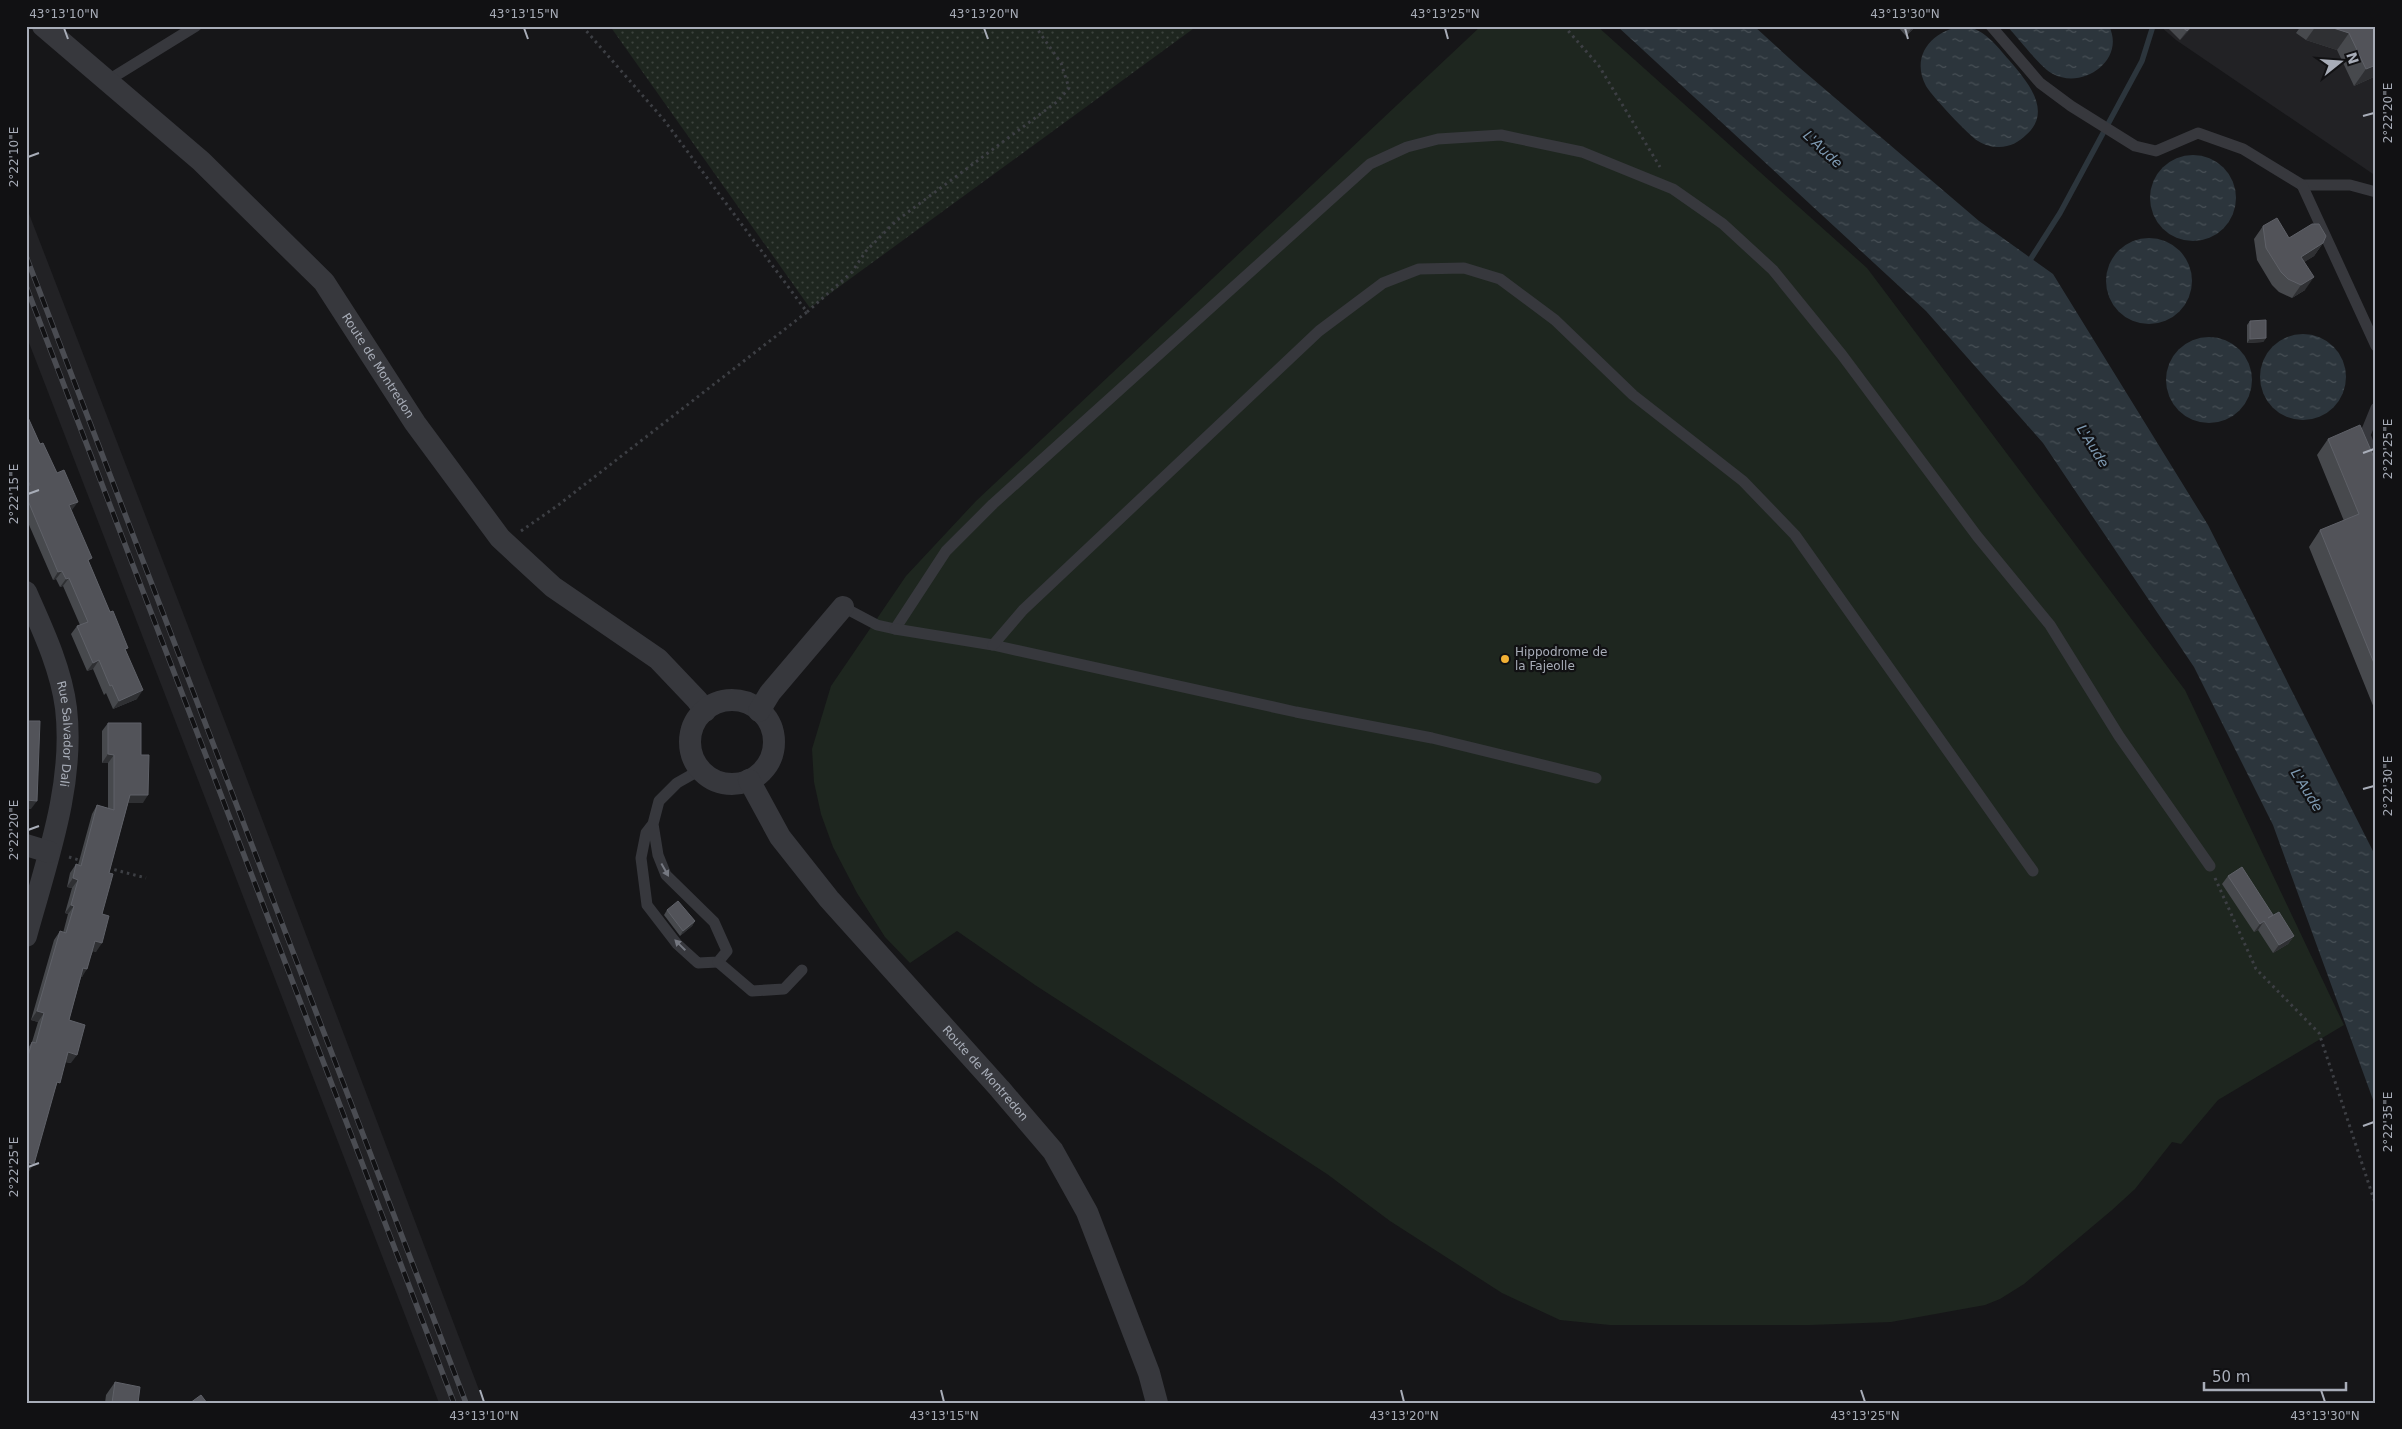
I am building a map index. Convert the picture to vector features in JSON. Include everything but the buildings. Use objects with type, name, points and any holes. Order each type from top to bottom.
[{"type":"street","name":"Route de Montredon","points":[[43,26],[201,161],[324,282],[415,423],[504,542],[553,587],[658,659],[697,700],[704,711]]},
{"type":"street","name":"Rue Salvador Dali","points":[[26,592],[56,667],[66,707],[68,751],[63,793],[26,936]]},
{"type":"street","points":[[759,711],[770,693],[843,606]]},
{"type":"street","points":[[732,700],[741,701],[759,711],[771,727],[773,747],[769,761],[758,775],[735,784],[714,780],[700,770],[692,757],[690,735],[698,716],[712,705],[732,700]]},
{"type":"street","name":"Route de Montredon","points":[[749,780],[780,836],[829,899],[994,1082],[1053,1152],[1087,1212],[1149,1373],[1157,1403]]},
{"type":"street","points":[[26,845],[49,852]]},
{"type":"lane","points":[[107,80],[196,26]]},
{"type":"lane","points":[[1991,26],[2040,82],[2071,106],[2135,146],[2156,151],[2198,133],[2244,149],[2302,185],[2350,185],[2376,192]]},
{"type":"lane","points":[[895,629],[946,550],[993,504],[1370,164],[1406,147],[1438,139],[1501,135],[1582,152],[1674,189],[1723,224],[1773,270],[1842,354],[1977,536],[2050,625],[2119,736],[2210,866]]},
{"type":"lane","points":[[2302,185],[2376,346]]},
{"type":"lane","points":[[993,645],[1022,610],[1319,331],[1383,283],[1419,269],[1464,268],[1500,280],[1555,320],[1633,395],[1743,481],[1795,535],[2033,871]]},
{"type":"lane","points":[[2376,408],[2365,435],[2376,464]]},
{"type":"lane","points":[[843,606],[877,625],[993,645],[1296,712],[1432,738],[1596,778]]},
{"type":"lane","points":[[700,770],[677,783],[659,801],[653,824],[658,855],[666,875],[714,922],[726,951],[718,962]]},
{"type":"lane","points":[[653,824],[646,832],[641,858],[648,905],[677,944],[698,963],[718,962],[752,991],[784,989],[802,970]]},
{"type":"path","points":[[582,26],[664,120],[807,312]]},
{"type":"path","points":[[504,542],[557,506],[807,312],[852,272],[866,251],[896,221],[1058,101],[1069,88],[1061,63],[1035,26]]},
{"type":"path","points":[[1564,26],[1599,66],[1674,189]]},
{"type":"path","points":[[49,852],[84,861]]},
{"type":"path","points":[[102,866],[146,878]]},
{"type":"path","points":[[2210,866],[2256,969],[2319,1033],[2376,1206]]},
{"type":"shaded area","points":[[610,26],[1197,26],[810,308]]},
{"type":"shaded area","name":"Hippodrome de la Fajeolle","points":[[1481,26],[1597,26],[1867,268],[2185,690],[2344,1025],[2218,1100],[2181,1144],[2172,1142],[2135,1189],[2112,1210],[2024,1284],[2000,1299],[1985,1305],[1891,1322],[1810,1325],[1610,1325],[1560,1320],[1502,1293],[1390,1221],[1327,1174],[1035,985],[957,931],[910,963],[885,937],[857,893],[833,847],[821,814],[814,782],[812,749],[831,686],[906,576],[976,501]]},
{"type":"shaded area","points":[[2160,26],[2376,26],[2376,176],[2176,40]]},
{"type":"shaded area","points":[[26,206],[237,753],[484,1403],[439,1403],[26,335]]},
{"type":"water","name":"L'Aude","points":[[1617,26],[1754,26],[1800,68],[1979,221],[2053,274],[2208,525],[2376,857],[2376,1108],[2273,825],[2194,667],[2043,443],[1926,311]]},
{"type":"water","points":[[1966,26],[1979,31],[1995,44],[2023,77],[2034,96],[2038,116],[2034,126],[2023,138],[2011,145],[2003,147],[1991,146],[1973,138],[1926,86],[1921,63],[1923,53],[1928,45],[1935,37],[1944,32]]},
{"type":"water","points":[[2007,26],[2109,26],[2113,38],[2112,50],[2107,60],[2099,69],[2077,78],[2065,78],[2053,74],[2042,66]]},
{"type":"water","points":[[2193,155],[2209,158],[2217,162],[2229,174],[2233,182],[2236,198],[2233,214],[2229,222],[2217,234],[2209,238],[2193,241],[2177,238],[2169,234],[2157,222],[2153,214],[2150,198],[2153,182],[2157,174],[2169,162],[2177,158]]},
{"type":"water","points":[[2149,238],[2165,241],[2173,245],[2185,257],[2189,265],[2192,281],[2189,297],[2185,305],[2173,317],[2165,321],[2149,324],[2133,321],[2125,317],[2113,305],[2109,297],[2106,281],[2109,265],[2113,257],[2125,245],[2133,241]]},
{"type":"water","points":[[2303,334],[2320,337],[2339,353],[2343,360],[2346,377],[2343,394],[2327,413],[2320,417],[2303,420],[2286,417],[2267,401],[2263,394],[2260,377],[2263,360],[2279,341],[2286,337]]},
{"type":"water","points":[[2209,337],[2225,340],[2233,344],[2245,356],[2249,364],[2252,380],[2249,396],[2245,404],[2233,416],[2225,420],[2209,423],[2193,420],[2185,416],[2173,404],[2169,396],[2166,380],[2169,364],[2173,356],[2185,344],[2193,340]]},
{"type":"waterway","points":[[2030,265],[2030,260],[2060,213],[2142,61],[2153,26]]},
{"type":"railway","points":[[26,256],[466,1403]]},
{"type":"railway","points":[[26,286],[454,1403]]},
{"type":"place","name":"Hippodrome de la Fajeolle","points":[[1505,659]]}]
